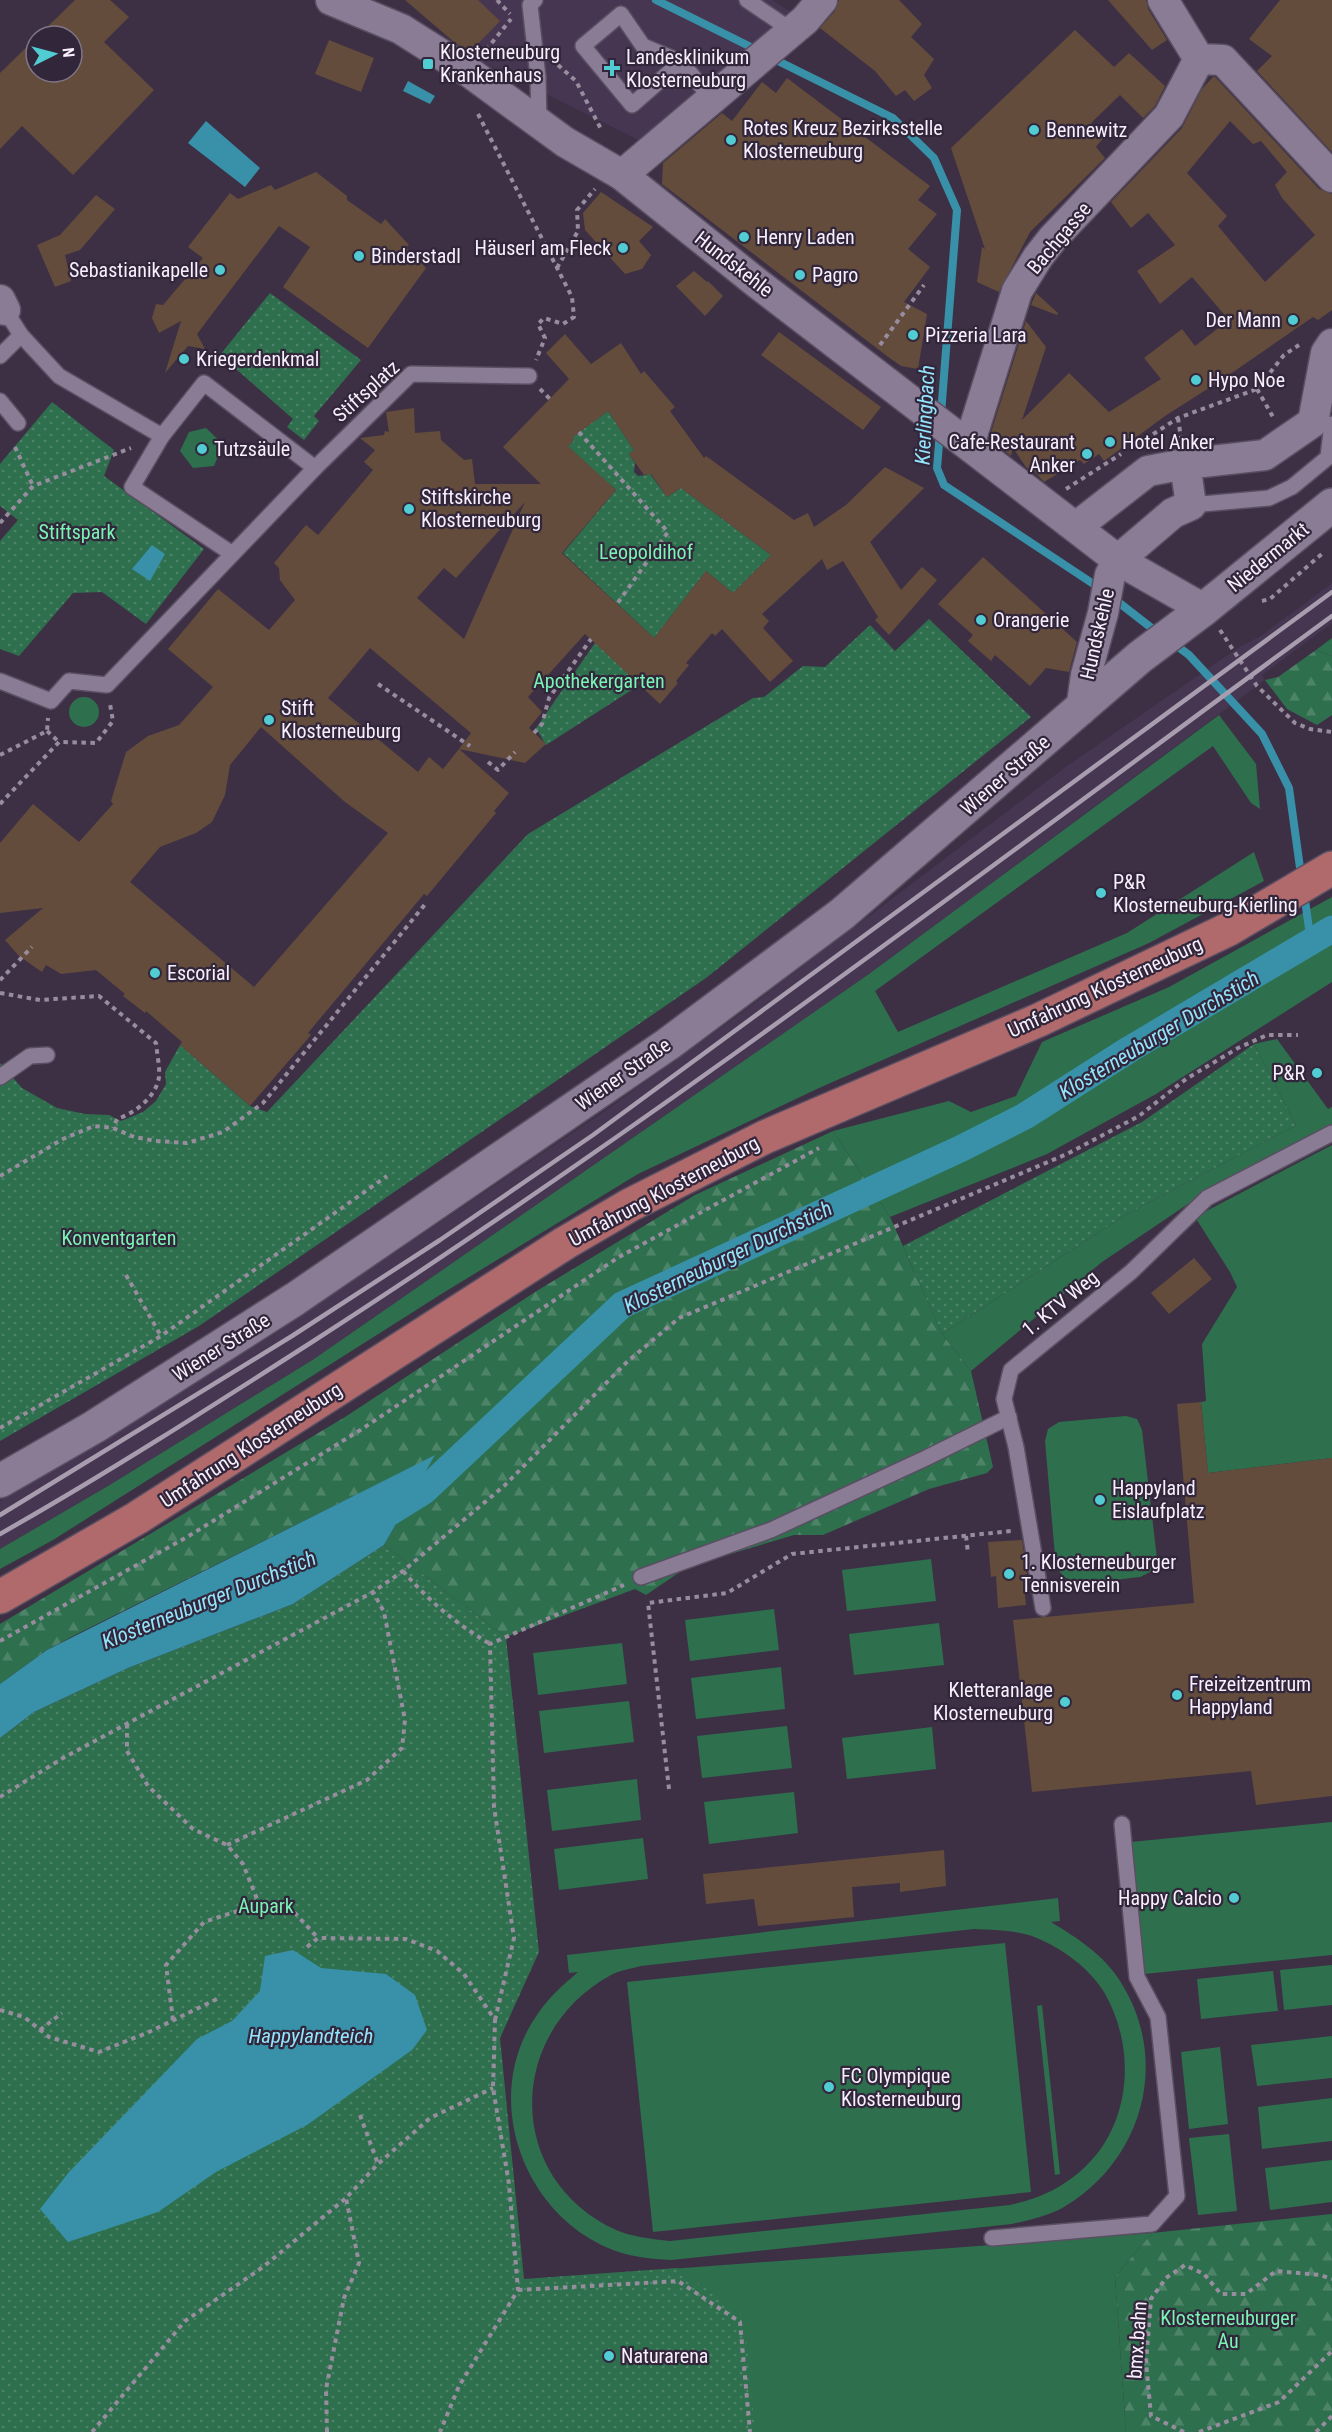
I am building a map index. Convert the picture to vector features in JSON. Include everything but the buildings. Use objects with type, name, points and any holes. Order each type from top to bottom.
[{"type":"main road","name":"Umfahrung Klosterneuburg","points":[[0,1597],[137,1518],[565,1243],[630,1205],[765,1137],[1050,1015],[1229,929],[1332,868]]},
{"type":"street","name":"Hundskehle","points":[[331,0],[400,29],[469,72],[565,142],[615,171],[757,283],[1076,527],[1114,568],[1203,622]]},
{"type":"street","points":[[379,0],[400,29]]},
{"type":"street","points":[[615,171],[711,98],[805,20],[822,0]]},
{"type":"street","points":[[1164,0],[1199,59],[1223,60],[1332,177]]},
{"type":"street","name":"Bachgasse","points":[[963,440],[1022,282],[1053,238],[1169,116],[1199,59]]},
{"type":"street","points":[[1076,527],[1148,471],[1185,464],[1265,455],[1313,422],[1320,346]]},
{"type":"street","points":[[1114,568],[1173,513],[1191,505],[1185,464]]},
{"type":"street","name":"Niedermarkt","points":[[1203,622],[1332,505]]},
{"type":"street","name":"Hundskehle","points":[[1081,710],[1086,675],[1114,568]]},
{"type":"street","name":"Wiener Straße","points":[[0,1481],[94,1428],[296,1299],[668,1044],[842,914],[1140,657],[1203,622]]},
{"type":"lane","points":[[535,0],[530,5],[538,77],[539,124]]},
{"type":"lane","points":[[747,0],[784,36]]},
{"type":"lane","points":[[681,62],[632,105],[583,46],[621,14],[643,46],[681,62],[711,98]]},
{"type":"lane","points":[[3,305],[21,335],[59,376],[162,436]]},
{"type":"lane","points":[[0,356],[21,335]]},
{"type":"lane","name":"Stiftsplatz","points":[[107,685],[231,553],[411,374],[529,376]]},
{"type":"lane","points":[[231,553],[132,487],[162,436],[204,383],[315,468]]},
{"type":"lane","points":[[0,401],[18,423]]},
{"type":"lane","points":[[1191,505],[1269,498],[1292,487],[1330,456],[1332,424]]},
{"type":"lane","points":[[0,681],[51,701],[69,681],[107,685]]},
{"type":"lane","points":[[0,1077],[30,1056],[47,1054]]},
{"type":"lane","name":"1. KTV Weg","points":[[1043,1608],[1004,1399],[1011,1370],[1131,1272],[1207,1198],[1332,1133]]},
{"type":"lane","points":[[641,1577],[771,1530],[1009,1417]]},
{"type":"lane","points":[[992,2238],[1152,2224],[1177,2196],[1158,2017],[1137,1977],[1122,1824]]},
{"type":"path","points":[[489,46],[512,17]]},
{"type":"path","points":[[534,44],[576,81],[603,134]]},
{"type":"path","points":[[477,112],[572,297],[574,317],[563,324],[544,318],[538,324],[545,338],[529,376]]},
{"type":"path","points":[[556,268],[578,231],[577,210],[615,171]]},
{"type":"path","points":[[865,365],[924,285]]},
{"type":"path","points":[[1044,502],[1178,418],[1257,389],[1284,355],[1320,346]]},
{"type":"path","points":[[579,432],[668,532],[618,604]]},
{"type":"path","points":[[0,523],[33,486],[162,436]]},
{"type":"path","points":[[15,447],[33,486]]},
{"type":"path","points":[[1203,622],[1257,686],[1294,723],[1310,729],[1332,732]]},
{"type":"path","points":[[534,733],[542,724],[549,698],[591,639]]},
{"type":"path","points":[[378,684],[470,746]]},
{"type":"path","points":[[46,731],[59,742],[96,743],[113,721],[107,685]]},
{"type":"path","points":[[46,731],[51,701]]},
{"type":"path","points":[[0,755],[46,731]]},
{"type":"path","points":[[0,804],[59,742]]},
{"type":"path","points":[[489,762],[498,770],[516,752]]},
{"type":"path","points":[[0,1176],[63,1139],[94,1126],[113,1128],[134,1137],[187,1143],[223,1132],[262,1103],[427,902]]},
{"type":"path","points":[[0,980],[32,946]]},
{"type":"path","points":[[0,993],[40,1000],[99,996],[156,1043],[159,1078],[149,1097],[137,1110],[117,1119],[113,1128]]},
{"type":"path","points":[[0,1797],[63,1758],[373,1592],[404,1571],[504,1486],[627,1362],[679,1318],[1066,1154],[1139,1116],[1186,1079],[1238,1048],[1267,1035],[1298,1035]]},
{"type":"path","points":[[0,1641],[187,1538],[362,1429],[620,1257],[824,1145]]},
{"type":"path","points":[[0,1428],[161,1336],[387,1176]]},
{"type":"path","points":[[126,1275],[161,1336]]},
{"type":"path","points":[[669,1790],[648,1603],[727,1593],[792,1554],[1030,1529]]},
{"type":"path","points":[[966,1536],[968,1553]]},
{"type":"path","points":[[404,1571],[425,1595],[455,1622],[490,1644]]},
{"type":"path","points":[[490,1644],[641,1577]]},
{"type":"path","points":[[227,1845],[367,1780],[402,1748],[405,1720],[403,1709],[384,1612],[373,1592]]},
{"type":"path","points":[[440,2432],[459,2386],[518,2290],[509,2184],[493,2088],[495,2020],[514,1938],[494,1807],[490,1644]]},
{"type":"path","points":[[127,1724],[127,1751],[148,1786],[193,1829],[227,1845],[243,1864],[259,1904]]},
{"type":"path","points":[[173,2020],[166,1965],[204,1922],[259,1904],[295,1913],[318,1938]]},
{"type":"path","points":[[307,1947],[318,1938],[365,1937],[406,1939],[437,1951],[464,1974],[495,2020]]},
{"type":"path","points":[[0,2010],[24,2018],[49,2037],[99,2052],[149,2032],[217,2000]]},
{"type":"path","points":[[40,2030],[62,2013]]},
{"type":"path","points":[[92,2432],[185,2321],[264,2267],[346,2198],[378,2164],[430,2118],[493,2088]]},
{"type":"path","points":[[360,2115],[378,2164]]},
{"type":"path","points":[[327,2432],[326,2389],[344,2298],[359,2263],[346,2198]]},
{"type":"path","name":"bmx.bahn","points":[[1184,2432],[1151,2416],[1146,2362],[1151,2299],[1166,2278],[1185,2265],[1204,2274],[1221,2294],[1246,2294],[1276,2271],[1320,2275],[1332,2279]]},
{"type":"path","points":[[518,2290],[678,2281],[740,2322],[750,2432]]},
{"type":"path","points":[[1198,2432],[1279,2402],[1332,2351]]},
{"type":"path","points":[[1316,2432],[1332,2416]]},
{"type":"shaded area","name":"Landesklinikum Klosterneuburg","points":[[407,0],[772,0],[794,14],[639,140],[468,55]]},
{"type":"shaded area","points":[[1332,583],[1332,623],[1262,675],[1265,680],[869,974],[314,1359],[108,1486],[0,1549],[0,1501],[273,1335],[605,1111],[743,1012],[1067,766],[1241,646],[1261,636]]},
{"type":"green space","points":[[270,293],[361,360],[314,416],[319,421],[304,440],[287,427],[293,419],[220,355]]},
{"type":"green space","name":"Stiftspark","points":[[52,402],[114,450],[104,476],[204,549],[146,624],[102,592],[73,593],[19,656],[0,649],[0,541],[18,520],[0,506],[0,464]]},
{"type":"green space","name":"Leopoldihof","points":[[608,411],[634,450],[629,454],[635,463],[634,472],[638,476],[647,475],[648,471],[667,497],[681,488],[771,555],[733,593],[706,571],[654,638],[563,553],[616,490],[567,447],[574,440],[572,437]]},
{"type":"green space","points":[[206,428],[223,444],[214,466],[193,468],[180,451],[189,432]]},
{"type":"green space","name":"Konventgarten","points":[[929,619],[1031,717],[706,978],[199,1326],[0,1441],[0,1063],[22,1088],[57,1108],[85,1114],[109,1115],[121,1121],[143,1112],[156,1101],[166,1084],[165,1072],[180,1045],[250,1106],[267,1112],[528,834],[753,698],[764,697],[803,666],[825,667],[870,625],[895,651]]},
{"type":"green space","points":[[1332,638],[1332,656],[1316,650]]},
{"type":"green space","name":"Apothekergarten","points":[[595,643],[641,684],[546,745],[536,728]]},
{"type":"green space","points":[[1316,650],[1332,656],[1332,715],[1317,725],[1287,709],[1265,680],[1278,677]]},
{"type":"green space","points":[[84,697],[94,702],[99,712],[94,722],[84,727],[74,722],[69,712],[74,702]]},
{"type":"green space","points":[[1219,715],[1256,764],[1260,809],[1251,803],[1213,746],[875,991],[898,1032],[1127,933],[1254,852],[1264,881],[1149,943],[819,1088],[638,1174],[443,1293],[53,1540],[0,1569],[0,1549],[108,1486],[314,1359],[869,974]]},
{"type":"green space","points":[[1332,897],[1332,982],[1156,1094],[1047,1154],[890,1217],[833,1131],[949,1101],[971,1112],[1016,1096],[1042,1042],[1169,987]]},
{"type":"green space","points":[[1277,1039],[1328,1109],[1332,1107],[1332,1126],[1188,1204],[1102,1262],[971,1371],[942,1334],[1127,1214],[1296,1125],[1254,1044]]},
{"type":"green space","points":[[1254,1044],[1296,1125],[1127,1214],[942,1334],[903,1246],[1142,1122]]},
{"type":"green space","points":[[833,1131],[890,1217],[942,1334],[971,1371],[993,1467],[987,1473],[929,1489],[823,1535],[794,1535],[687,1567],[646,1595],[635,1589],[506,1637],[384,1545],[434,1456],[77,1634],[47,1650],[0,1684],[0,1624],[345,1417],[535,1292],[695,1195]]},
{"type":"green space","points":[[1332,1145],[1332,1458],[1208,1473],[1201,1402],[1206,1401],[1202,1344],[1237,1287],[1195,1217]]},
{"type":"green space","name":"Happyland Eislaufplatz","points":[[1126,1416],[1137,1419],[1142,1430],[1157,1559],[1152,1571],[1140,1577],[1079,1584],[1064,1577],[1056,1567],[1045,1441],[1048,1429],[1059,1422]]},
{"type":"green space","name":"Aupark","points":[[384,1545],[506,1637],[539,1952],[500,2038],[524,2279],[677,2268],[744,2316],[755,2432],[0,2432],[0,1738],[34,1712],[128,1668],[293,1604]]},
{"type":"green space","points":[[931,1559],[936,1601],[847,1611],[842,1570]]},
{"type":"green space","points":[[774,1609],[779,1650],[690,1661],[685,1620]]},
{"type":"green space","points":[[939,1623],[944,1665],[854,1675],[849,1634]]},
{"type":"green space","points":[[622,1643],[627,1684],[538,1695],[533,1653]]},
{"type":"green space","points":[[781,1667],[785,1709],[696,1719],[691,1678]]},
{"type":"green space","points":[[629,1701],[634,1742],[544,1753],[539,1711]]},
{"type":"green space","points":[[787,1726],[792,1768],[702,1778],[697,1736]]},
{"type":"green space","points":[[932,1727],[936,1769],[847,1779],[842,1738]]},
{"type":"green space","points":[[637,1779],[641,1820],[552,1831],[547,1790]]},
{"type":"green space","points":[[794,1792],[798,1833],[709,1844],[704,1802]]},
{"type":"green space","name":"Happy Calcio","points":[[1332,1822],[1332,1955],[1144,1974],[1131,1842]]},
{"type":"green space","points":[[643,1838],[648,1879],[559,1890],[554,1849]]},
{"type":"green space","points":[[1058,1898],[1060,1921],[1051,1922],[1080,1941],[1106,1963],[1120,1981],[1135,2011],[1144,2043],[1146,2075],[1141,2106],[1130,2136],[1113,2163],[1091,2187],[1052,2213],[1012,2224],[671,2260],[627,2254],[613,2250],[581,2233],[555,2210],[534,2182],[520,2150],[512,2116],[512,2081],[520,2047],[541,2009],[578,1972],[569,1973],[567,1955]],"holes":[[[974,1929],[1022,1933],[1047,1942],[1066,1954],[1091,1975],[1104,1992],[1115,2015],[1122,2040],[1125,2066],[1123,2091],[1117,2116],[1107,2139],[1092,2160],[1058,2187],[1035,2198],[1010,2205],[670,2241],[636,2236],[616,2230],[580,2207],[553,2177],[538,2142],[532,2105],[537,2068],[551,2032],[576,2001],[611,1975],[641,1966]]]},
{"type":"green space","name":"FC Olympique Klosterneuburg","points":[[1005,1943],[1031,2192],[653,2232],[627,1982]]},
{"type":"green space","points":[[1332,1965],[1332,2005],[1284,2010],[1280,1970]]},
{"type":"green space","points":[[1273,1971],[1278,2011],[1201,2019],[1197,1979]]},
{"type":"green space","points":[[1042,2005],[1060,2174],[1055,2175],[1037,2006]]},
{"type":"green space","points":[[1332,2036],[1332,2078],[1257,2086],[1251,2045]]},
{"type":"green space","points":[[1220,2047],[1228,2124],[1189,2129],[1181,2052]]},
{"type":"green space","points":[[1332,2098],[1332,2141],[1262,2149],[1258,2107]]},
{"type":"green space","points":[[1229,2134],[1237,2211],[1198,2215],[1189,2138]]},
{"type":"green space","points":[[1332,2160],[1332,2202],[1270,2210],[1265,2168]]},
{"type":"green space","name":"Klosterneuburger Au","points":[[1332,2214],[1332,2432],[1126,2432],[1115,2277],[1152,2233]]},
{"type":"green space","points":[[1152,2233],[1115,2277],[1126,2432],[433,2432],[524,2280]]},
{"type":"water","points":[[408,81],[435,96],[430,104],[403,91]]},
{"type":"water","points":[[206,121],[260,168],[245,187],[188,143]]},
{"type":"water","points":[[152,545],[165,554],[150,581],[132,569]]},
{"type":"water","points":[[435,1455],[384,1545],[293,1604],[128,1668],[34,1712],[0,1738],[0,1684],[47,1650]]},
{"type":"water","name":"Happylandteich","points":[[293,1950],[321,1968],[386,1974],[415,1995],[427,2030],[412,2050],[307,2125],[216,2172],[158,2212],[68,2242],[40,2209],[69,2172],[197,2039],[232,2021],[260,1991],[265,1956]]},
{"type":"waterway","name":"Kierlingbach","points":[[656,0],[759,51]]},
{"type":"waterway","name":"Kierlingbach","points":[[770,57],[893,118],[934,158],[957,210],[941,414]]},
{"type":"waterway","name":"Kierlingbach","points":[[940,432],[937,468],[944,485],[1101,589]]},
{"type":"waterway","name":"Kierlingbach","points":[[1113,598],[1158,633]]},
{"type":"waterway","name":"Kierlingbach","points":[[1173,643],[1189,655],[1262,734],[1289,788],[1301,875]]},
{"type":"waterway","name":"Kierlingbach","points":[[1304,893],[1311,943]]},
{"type":"waterway","name":"Klosterneuburger Durchstich","points":[[379,1519],[424,1491],[622,1305],[960,1149],[1025,1116],[1130,1049],[1332,929]]},
{"type":"railway","points":[[0,1515],[292,1336],[440,1240],[593,1135],[1332,592]]},
{"type":"railway","points":[[0,1534],[118,1464],[273,1367],[572,1168],[954,895],[1332,616]]},
{"type":"place","name":"Klosterneuburg Krankenhaus","points":[[428,64]]},
{"type":"place","name":"Landesklinikum Klosterneuburg","points":[[612,68]]},
{"type":"place","name":"Bennewitz","points":[[1034,130]]},
{"type":"place","name":"Rotes Kreuz Bezirksstelle Klosterneuburg","points":[[731,140]]},
{"type":"place","name":"Henry Laden","points":[[744,237]]},
{"type":"place","name":"Häuserl am Fleck","points":[[623,248]]},
{"type":"place","name":"Binderstadl","points":[[359,256]]},
{"type":"place","name":"Sebastianikapelle","points":[[220,270]]},
{"type":"place","name":"Pagro","points":[[800,275]]},
{"type":"place","name":"Der Mann","points":[[1293,320]]},
{"type":"place","name":"Pizzeria Lara","points":[[913,335]]},
{"type":"place","name":"Kriegerdenkmal","points":[[184,359]]},
{"type":"place","name":"Hypo Noe","points":[[1196,380]]},
{"type":"place","name":"Hotel Anker","points":[[1110,442]]},
{"type":"place","name":"Tutzsäule","points":[[202,449]]},
{"type":"place","name":"Cafe-Restaurant Anker","points":[[1087,454]]},
{"type":"place","name":"Stiftskirche Klosterneuburg","points":[[409,509]]},
{"type":"place","name":"Orangerie","points":[[981,620]]},
{"type":"place","name":"Stift Klosterneuburg","points":[[269,720]]},
{"type":"place","name":"P&R Klosterneuburg-Kierling","points":[[1101,893]]},
{"type":"place","name":"Escorial","points":[[155,973]]},
{"type":"place","name":"P&R","points":[[1317,1073]]},
{"type":"place","name":"Happyland Eislaufplatz","points":[[1100,1500]]},
{"type":"place","name":"1. Klosterneuburger Tennisverein","points":[[1009,1574]]},
{"type":"place","name":"Freizeitzentrum Happyland","points":[[1177,1695]]},
{"type":"place","name":"Kletteranlage Klosterneuburg","points":[[1065,1702]]},
{"type":"place","name":"Happy Calcio","points":[[1234,1898]]},
{"type":"place","name":"FC Olympique Klosterneuburg","points":[[829,2087]]},
{"type":"place","name":"Naturarena","points":[[609,2356]]}]
